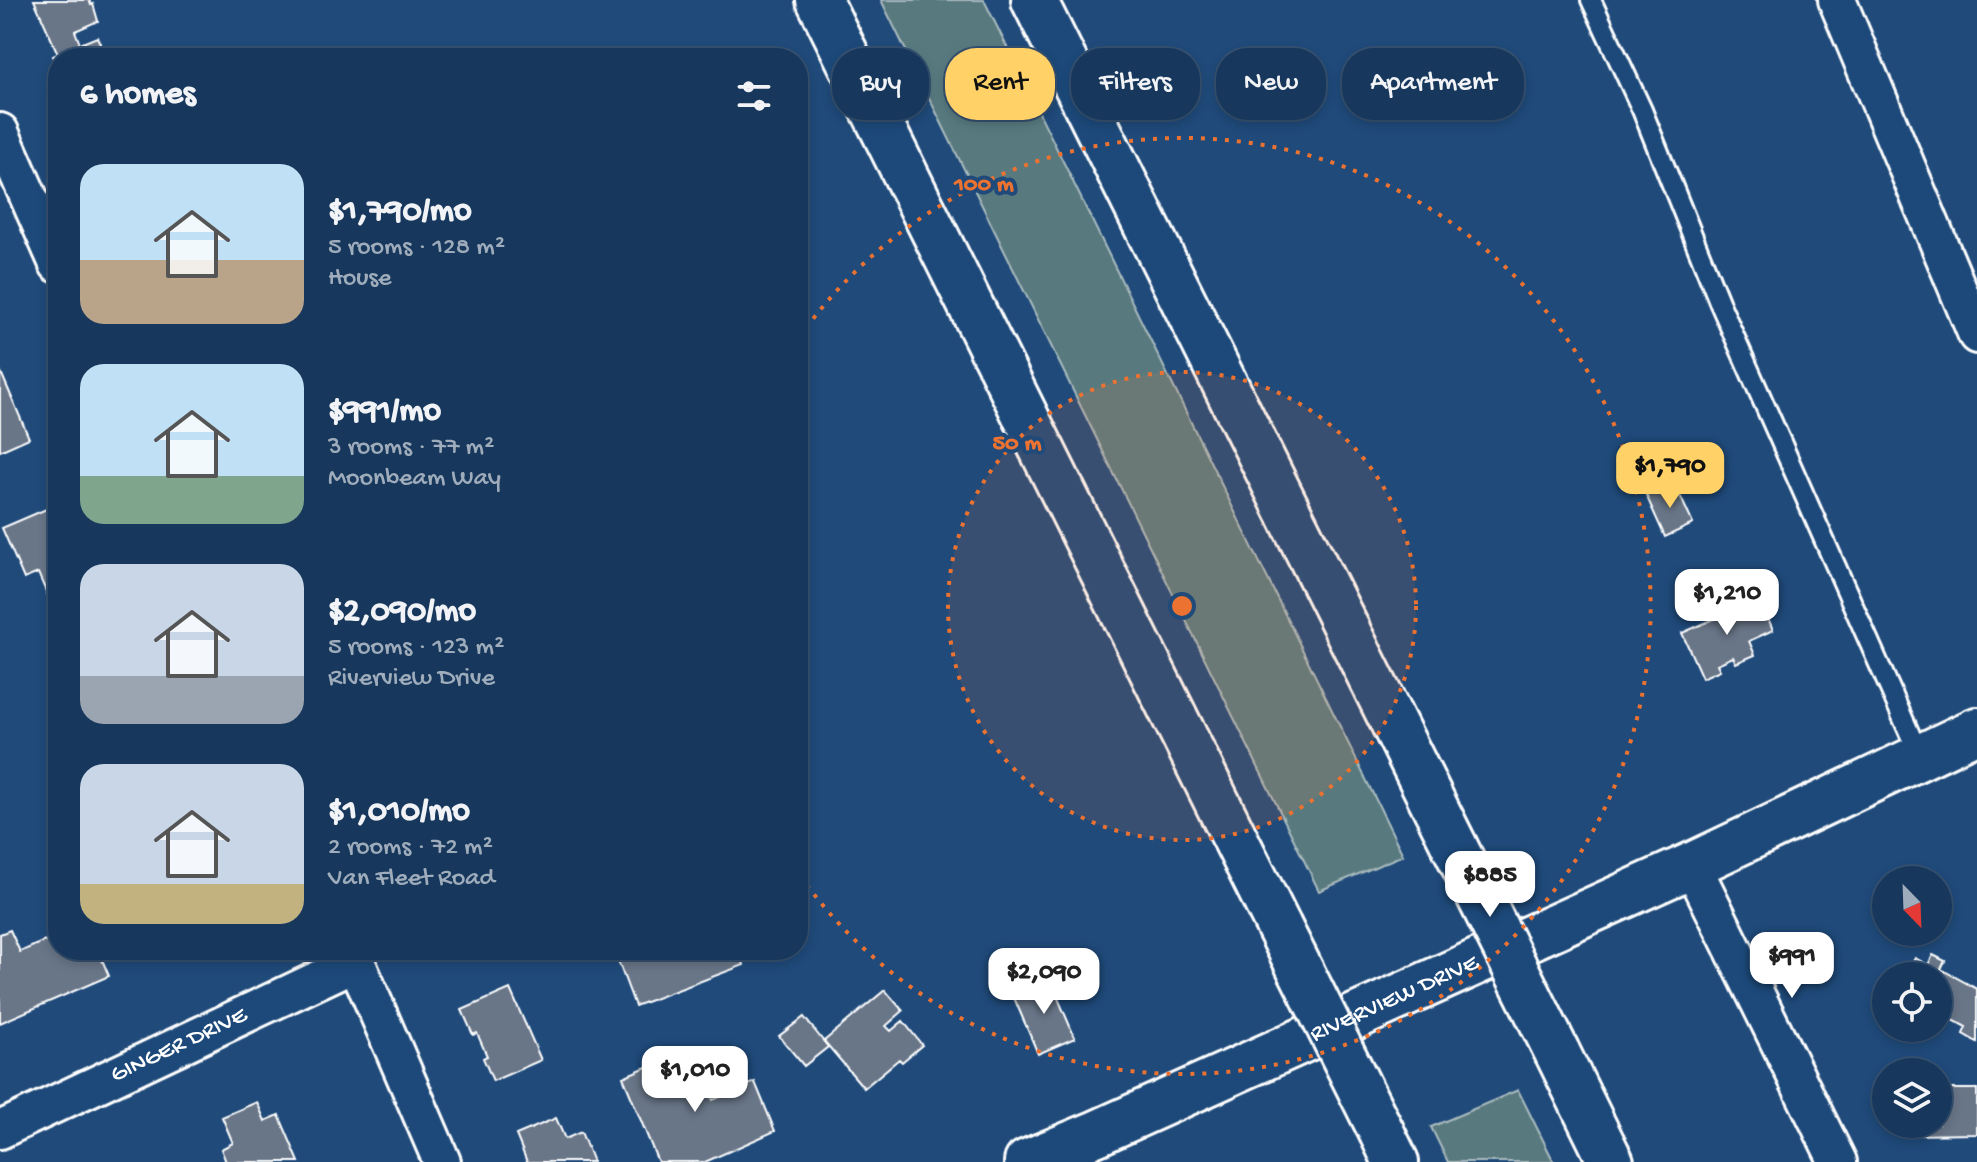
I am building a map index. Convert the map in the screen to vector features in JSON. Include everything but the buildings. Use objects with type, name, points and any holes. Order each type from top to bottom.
[{"type":"main road","points":[[819,0],[1389,1147]]},
{"type":"main road","points":[[1034,0],[1611,1162]]},
{"type":"main road","name":"RIVERVIEW DRIVE","points":[[1027,1162],[1692,865],[1977,730]]},
{"type":"street","points":[[1837,0],[1977,335]]},
{"type":"street","points":[[0,132],[12,191],[48,248]]},
{"type":"street","points":[[1692,865],[1838,1162]]},
{"type":"street","name":"GINGER DRIVE","points":[[0,1130],[346,960]]},
{"type":"street","points":[[356,960],[442,1162]]},
{"type":"lane","points":[[1591,0],[1642,110],[1726,319],[1921,757]]},
{"type":"green space","points":[[881,0],[984,0],[1008,48],[945,48],[945,120],[1043,120],[1403,855],[1319,891],[929,98],[929,48],[905,48]]},
{"type":"green space","points":[[1518,1090],[1554,1162],[1448,1162],[1431,1127]]}]
